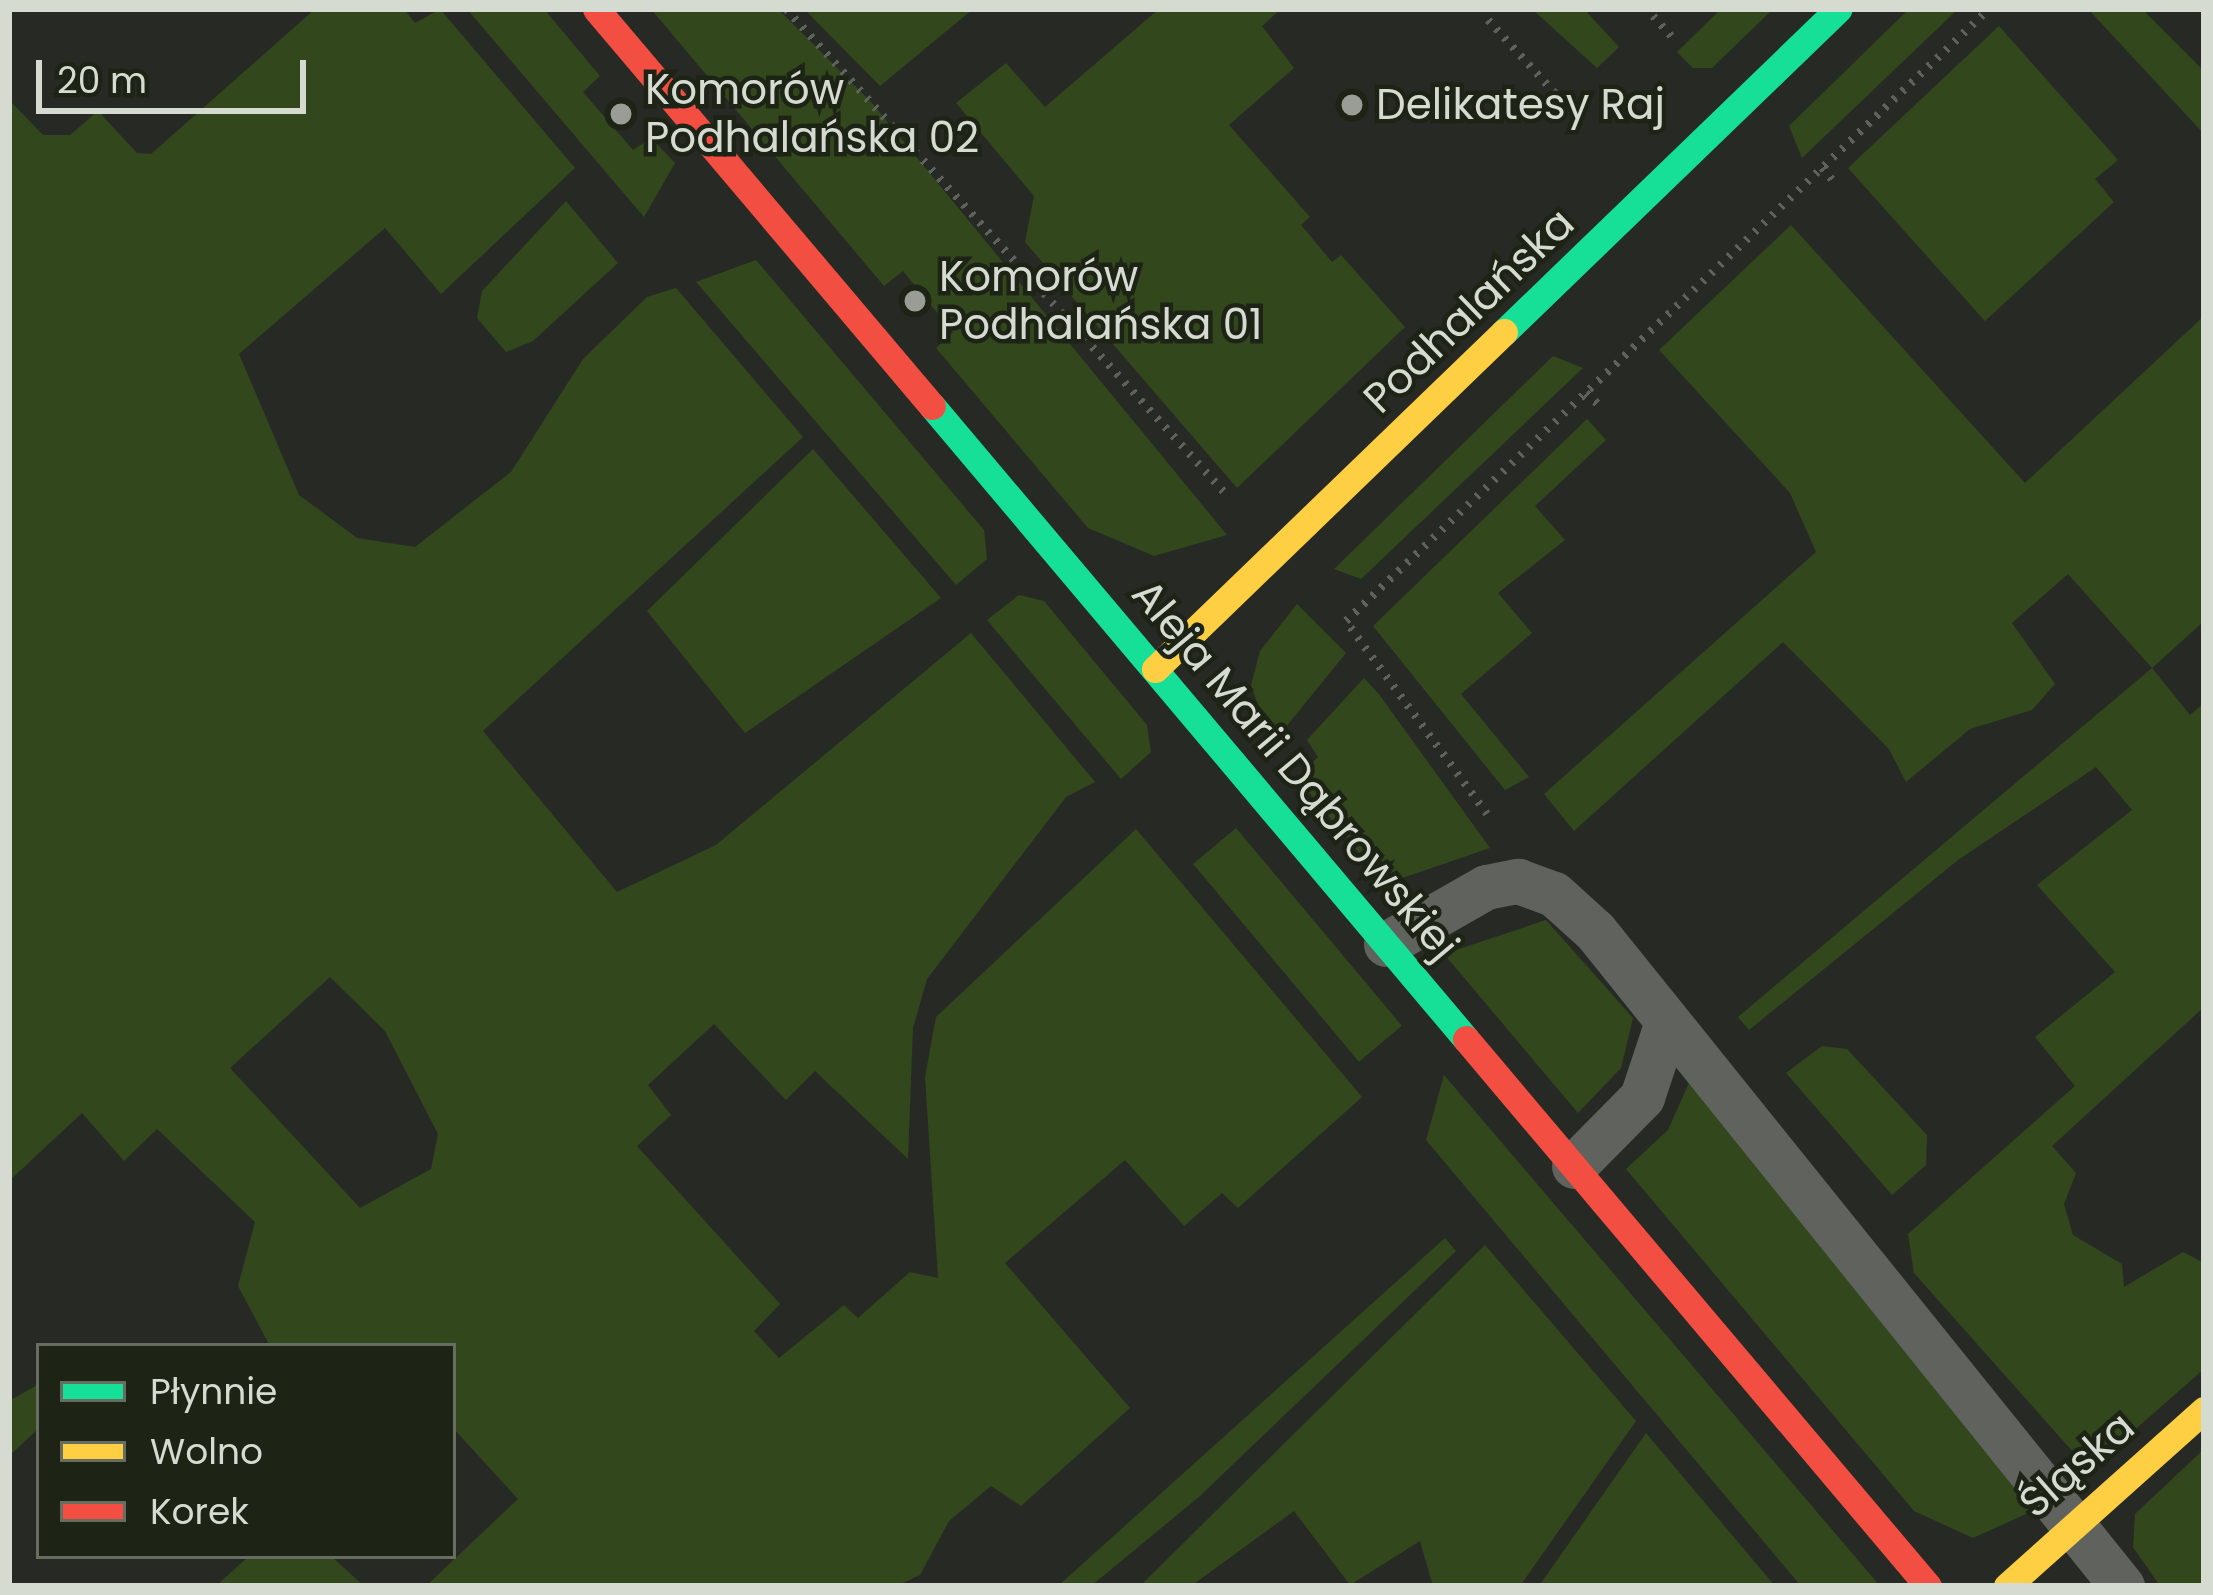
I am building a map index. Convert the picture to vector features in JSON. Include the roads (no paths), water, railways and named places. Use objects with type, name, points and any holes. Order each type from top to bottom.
[{"type":"street","name":"Aleja Marii Dąbrowskiej","points":[[596,9],[1928,1586]]},
{"type":"street","name":"Podhalańska","points":[[1155,669],[1838,9]]},
{"type":"street","name":"Śląska","points":[[2007,1586],[2204,1410]]},
{"type":"lane","points":[[1386,944],[1464,893],[1538,884],[1595,931],[2122,1586]]},
{"type":"lane","points":[[1574,1166],[1642,1097],[1667,1022]]},
{"type":"place","name":"Delikatesy Raj","points":[[1352,105]]},
{"type":"place","name":"Komorów Podhalańska 02","points":[[621,114]]},
{"type":"place","name":"Komorów Podhalańska 01","points":[[915,301]]}]
